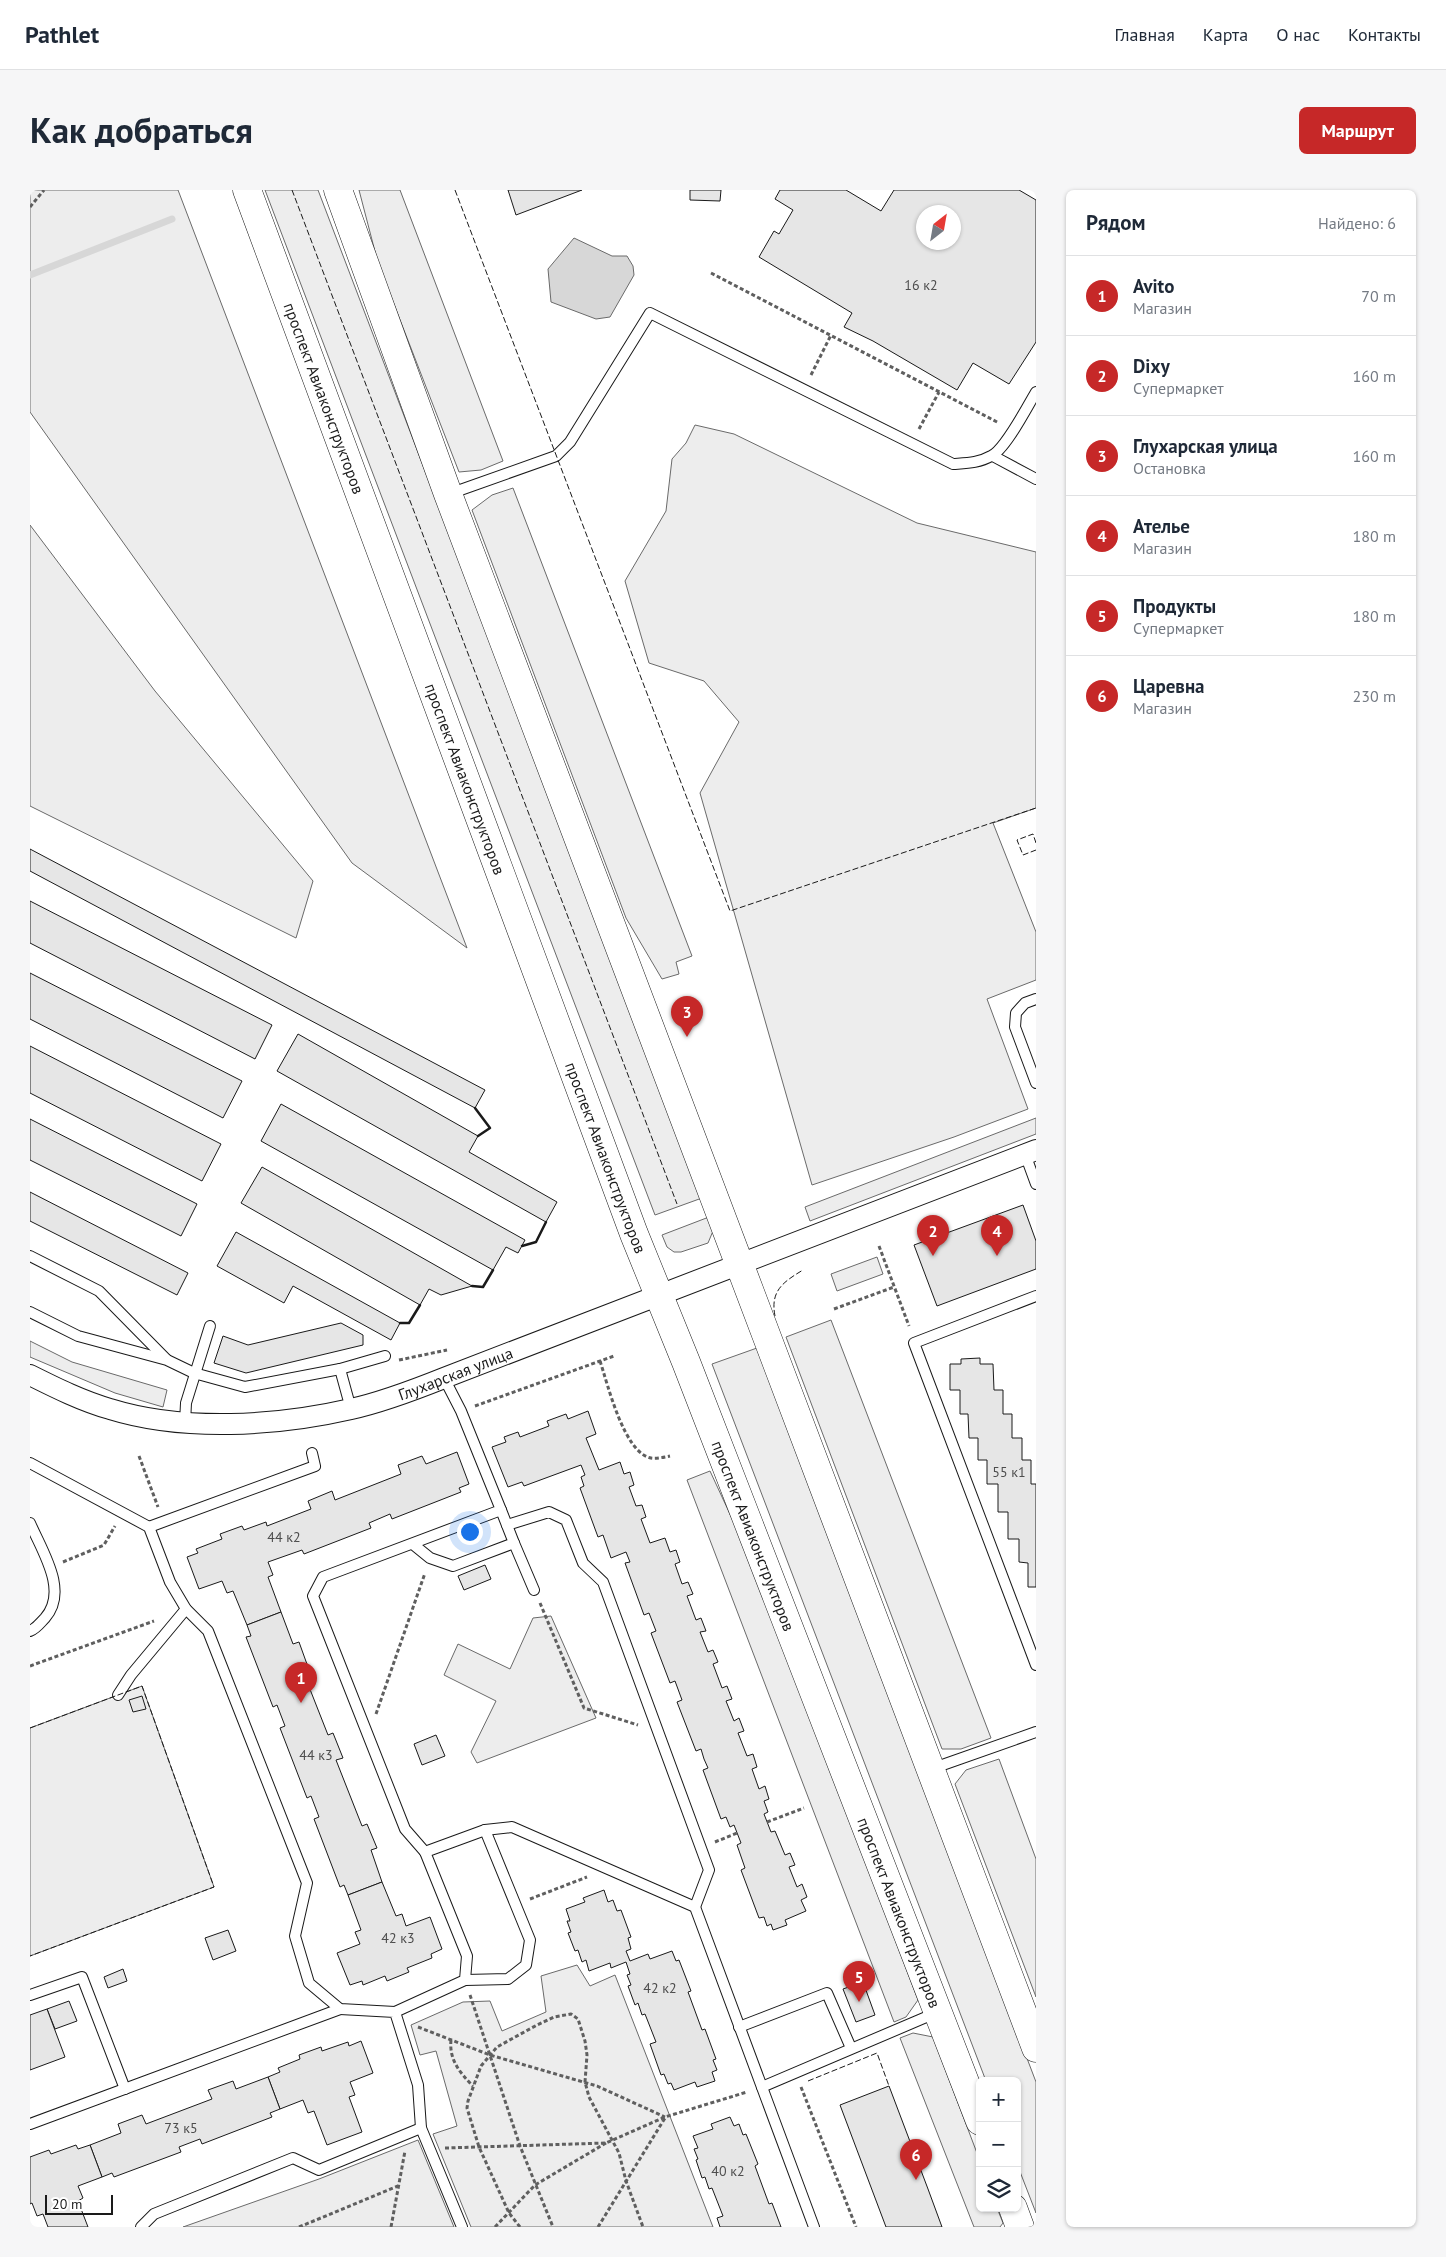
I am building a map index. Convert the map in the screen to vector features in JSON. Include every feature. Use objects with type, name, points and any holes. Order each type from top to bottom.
[{"type":"street","name":"проспект Авиаконструкторов","points":[[247,190],[627,1216],[976,2111]]},
{"type":"street","points":[[338,190],[448,494],[1036,2048]]},
{"type":"street","name":"Глухарская улица","points":[[30,1374],[62,1391],[110,1409],[152,1419],[185,1423],[236,1423],[308,1418],[352,1409],[391,1398],[444,1378],[659,1294],[739,1266],[1030,1152]]},
{"type":"street","points":[[1014,2212],[1020,2227]]},
{"type":"lane","points":[[448,494],[556,456],[570,442],[650,313],[953,464],[973,463],[993,456],[1013,431],[1036,392]]},
{"type":"lane","points":[[993,456],[1036,479]]},
{"type":"lane","points":[[1036,999],[1025,1003],[1016,1012],[1015,1026],[1036,1083]]},
{"type":"lane","points":[[1030,1152],[1036,1184]]},
{"type":"lane","points":[[30,1256],[99,1291],[167,1360]]},
{"type":"lane","points":[[1036,1296],[914,1344],[1036,1665]]},
{"type":"lane","points":[[30,1312],[78,1336],[167,1360],[194,1373],[245,1387],[340,1369],[385,1356]]},
{"type":"lane","points":[[185,1423],[186,1403],[210,1326]]},
{"type":"lane","points":[[340,1369],[352,1409]]},
{"type":"lane","points":[[444,1378],[461,1411],[534,1590]]},
{"type":"lane","points":[[149,1526],[315,1466],[312,1453]]},
{"type":"lane","points":[[30,1464],[149,1526],[170,1582],[186,1609],[208,1631],[308,1883],[295,1936],[309,1983],[340,2009]]},
{"type":"lane","points":[[465,1980],[467,1956],[425,1852],[405,1829],[313,1596],[324,1578],[501,1510]]},
{"type":"lane","points":[[507,1525],[549,1512],[566,1520],[583,1563],[603,1582],[709,1870],[694,1907],[814,2227]]},
{"type":"lane","points":[[30,1523],[50,1568],[56,1593],[51,1611],[35,1628],[30,1630]]},
{"type":"lane","points":[[414,1545],[430,1558],[453,1566],[514,1543]]},
{"type":"lane","points":[[118,1695],[131,1675],[186,1609]]},
{"type":"lane","points":[[930,1769],[1036,1732]]},
{"type":"lane","points":[[425,1852],[485,1830],[512,1827],[694,1907]]},
{"type":"lane","points":[[30,2124],[340,2009],[397,2016],[465,1980],[508,1980],[526,1965],[530,1940],[485,1830]]},
{"type":"lane","points":[[30,1995],[82,1977],[124,2089]]},
{"type":"lane","points":[[739,2027],[827,1993],[851,2048]]},
{"type":"lane","points":[[762,2087],[938,2011]]},
{"type":"lane","points":[[397,2016],[418,2085],[421,2128],[462,2227]]},
{"type":"lane","points":[[141,2227],[154,2214],[293,2158],[319,2170],[421,2128]]},
{"type":"path","points":[[30,207],[44,190]]},
{"type":"path","points":[[711,273],[1013,431]]},
{"type":"path","points":[[803,389],[831,335]]},
{"type":"path","points":[[912,443],[939,392]]},
{"type":"path","points":[[879,1246],[909,1326]]},
{"type":"path","points":[[834,1309],[894,1287]]},
{"type":"path","points":[[385,1356],[402,1360],[447,1350]]},
{"type":"path","points":[[461,1411],[614,1356]]},
{"type":"path","points":[[600,1361],[628,1438],[636,1450],[651,1458],[670,1456]]},
{"type":"path","points":[[138,1456],[164,1522]]},
{"type":"path","points":[[50,1568],[104,1545],[123,1512]]},
{"type":"path","points":[[368,1737],[430,1558]]},
{"type":"path","points":[[534,1590],[584,1708],[658,1731]]},
{"type":"path","points":[[30,1666],[186,1609]]},
{"type":"path","points":[[767,1822],[804,1808]]},
{"type":"path","points":[[700,1847],[738,1833]]},
{"type":"path","points":[[515,1904],[607,1869]]},
{"type":"path","points":[[465,1980],[520,2146],[553,2227]]},
{"type":"path","points":[[520,2227],[509,2213],[479,2147],[467,2108],[481,2066],[490,2055],[509,2040],[537,2025],[554,2017],[571,2014],[578,2019],[585,2041],[587,2055],[585,2082],[589,2098],[620,2153],[626,2181],[643,2227]]},
{"type":"path","points":[[397,2016],[490,2055],[585,2082],[666,2117]]},
{"type":"path","points":[[451,2040],[452,2058],[464,2077],[473,2086]]},
{"type":"path","points":[[795,2073],[856,2227]]},
{"type":"path","points":[[496,2227],[535,2185],[606,2143],[666,2117],[762,2087]]},
{"type":"path","points":[[598,2227],[666,2117]]},
{"type":"path","points":[[391,2227],[410,2132]]},
{"type":"path","points":[[429,2148],[606,2143]]},
{"type":"path","points":[[298,2227],[398,2186]]},
{"type":"shaded area","points":[[30,190],[178,190],[467,948],[352,863],[30,412]]},
{"type":"shaded area","points":[[265,190],[318,190],[702,1198],[655,1215]]},
{"type":"shaded area","points":[[359,190],[400,190],[503,461],[481,470],[459,472],[378,263]]},
{"type":"shaded area","points":[[574,238],[612,256],[627,256],[633,266],[634,275],[610,317],[596,319],[551,302],[548,269]]},
{"type":"shaded area","points":[[695,425],[734,434],[917,523],[1036,552],[1036,808],[993,823],[1036,932],[1036,980],[987,999],[1028,1109],[954,1137],[812,1185],[700,793],[739,722],[704,681],[649,663],[625,581],[666,511],[672,459],[686,443]]},
{"type":"shaded area","points":[[513,488],[692,956],[676,962],[679,974],[662,979],[626,918],[472,510],[492,495]]},
{"type":"shaded area","points":[[30,525],[155,691],[313,881],[296,938],[30,806]]},
{"type":"shaded area","points":[[1036,1118],[1036,1134],[810,1221],[805,1207]]},
{"type":"shaded area","points":[[709,1217],[713,1231],[708,1243],[681,1252],[674,1252],[667,1247],[662,1235]]},
{"type":"shaded area","points":[[877,1257],[883,1274],[837,1291],[831,1274]]},
{"type":"shaded area","points":[[831,1320],[991,1738],[961,1749],[942,1749],[786,1337]]},
{"type":"shaded area","points":[[30,1341],[72,1362],[167,1390],[163,1407],[115,1393],[30,1357]]},
{"type":"shaded area","points":[[757,1348],[1036,2082],[1036,2213],[1021,2174],[1021,2077],[984,2077],[712,1364]]},
{"type":"shaded area","points":[[710,1471],[754,1566],[918,2000],[906,2017],[894,2022],[687,1480]]},
{"type":"shaded area","points":[[551,1616],[596,1718],[477,1763],[471,1752],[496,1701],[444,1675],[458,1644],[510,1669],[533,1618]]},
{"type":"shaded area","points":[[142,1686],[214,1887],[30,1956],[30,1728]]},
{"type":"shaded area","points":[[999,1759],[1036,1859],[1036,1997],[955,1784],[966,1770]]},
{"type":"shaded area","points":[[577,1965],[590,1986],[615,1975],[713,2227],[471,2227],[433,2134],[457,2126],[436,2051],[420,2055],[411,2025],[463,2002],[490,2001],[502,2031],[546,2012],[541,1976]]},
{"type":"shaded area","points":[[913,2033],[933,2037],[976,2150],[976,2212],[999,2212],[1003,2223],[1000,2227],[974,2227],[900,2038]]},
{"type":"shaded area","points":[[418,2140],[454,2227],[183,2227],[319,2179]]},
{"type":"building","points":[[508,190],[582,190],[516,215]]},
{"type":"building","points":[[690,190],[721,190],[720,201],[690,200]]},
{"type":"building","points":[[780,190],[846,190],[881,211],[894,190],[1019,190],[1036,200],[1036,342],[1009,384],[973,363],[957,390],[873,341],[844,327],[852,313],[759,257],[774,231],[779,234],[793,210],[775,199]]},
{"type":"building","points":[[30,849],[485,1090],[475,1108],[30,871]]},
{"type":"building","points":[[30,901],[272,1025],[255,1059],[30,943]]},
{"type":"building","points":[[30,973],[242,1081],[223,1118],[30,1019]]},
{"type":"building","points":[[298,1034],[478,1136],[469,1152],[557,1202],[546,1222],[277,1071]]},
{"type":"building","points":[[30,1046],[221,1144],[202,1181],[30,1093]]},
{"type":"building","points":[[281,1104],[525,1240],[518,1253],[506,1247],[493,1270],[261,1141]]},
{"type":"building","points":[[30,1119],[197,1204],[181,1236],[30,1160]]},
{"type":"building","points":[[262,1167],[472,1286],[441,1295],[429,1289],[420,1305],[241,1203]]},
{"type":"building","points":[[30,1192],[188,1273],[177,1295],[30,1221]]},
{"type":"building","points":[[1023,1205],[1036,1241],[1036,1269],[937,1306],[914,1245]]},
{"type":"building","points":[[236,1232],[400,1323],[391,1340],[293,1286],[284,1303],[217,1266]]},
{"type":"building","points":[[341,1323],[363,1335],[363,1345],[246,1373],[214,1363],[223,1336],[248,1345]]},
{"type":"building","points":[[980,1358],[980,1364],[993,1364],[994,1390],[1003,1390],[1003,1414],[1012,1414],[1012,1438],[1022,1438],[1022,1460],[1031,1460],[1031,1484],[1036,1484],[1036,1587],[1028,1587],[1028,1563],[1019,1562],[1019,1539],[1008,1539],[1008,1512],[998,1512],[998,1484],[987,1484],[987,1460],[978,1460],[978,1438],[969,1438],[968,1414],[960,1414],[960,1390],[950,1390],[950,1364],[961,1364],[961,1359]]},
{"type":"building","points":[[588,1411],[596,1434],[586,1438],[599,1470],[620,1462],[624,1474],[630,1472],[634,1485],[629,1487],[636,1506],[642,1505],[646,1517],[641,1519],[650,1543],[665,1538],[670,1552],[676,1550],[680,1562],[675,1564],[682,1584],[688,1582],[693,1594],[687,1596],[696,1620],[701,1618],[706,1631],[700,1632],[708,1652],[713,1650],[718,1662],[713,1664],[722,1688],[727,1686],[732,1699],[726,1701],[734,1721],[739,1718],[744,1731],[738,1733],[747,1756],[753,1754],[757,1767],[752,1769],[759,1789],[765,1786],[769,1799],[764,1801],[768,1812],[764,1814],[771,1832],[775,1831],[785,1855],[790,1853],[795,1865],[789,1867],[797,1887],[802,1884],[807,1897],[801,1900],[806,1911],[785,1920],[787,1925],[773,1930],[771,1924],[767,1926],[764,1917],[759,1918],[741,1870],[745,1868],[737,1845],[741,1843],[734,1825],[730,1827],[726,1817],[721,1819],[703,1770],[708,1768],[701,1749],[696,1751],[677,1702],[682,1700],[675,1681],[670,1683],[651,1633],[656,1631],[649,1613],[644,1615],[625,1563],[630,1562],[626,1552],[611,1558],[603,1535],[598,1537],[580,1488],[584,1486],[581,1477],[585,1475],[581,1465],[524,1486],[522,1482],[508,1487],[492,1447],[506,1442],[504,1437],[518,1432],[520,1437],[549,1426],[547,1421],[566,1414],[568,1419]]},
{"type":"building","points":[[457,1452],[469,1484],[459,1488],[461,1492],[392,1519],[390,1514],[369,1523],[371,1528],[304,1554],[302,1550],[268,1562],[273,1575],[268,1577],[281,1612],[247,1625],[233,1591],[227,1593],[222,1581],[199,1589],[187,1557],[198,1553],[196,1549],[222,1539],[220,1534],[242,1526],[244,1530],[266,1522],[267,1526],[311,1509],[308,1501],[332,1491],[335,1500],[401,1474],[398,1465],[422,1456],[426,1464]]},
{"type":"building","points":[[485,1565],[491,1579],[464,1590],[458,1576]]},
{"type":"building","points":[[281,1612],[293,1644],[299,1642],[308,1667],[302,1669],[328,1735],[333,1733],[343,1758],[336,1760],[362,1826],[367,1824],[377,1848],[371,1850],[382,1882],[348,1895],[344,1885],[340,1887],[314,1819],[319,1817],[311,1796],[307,1798],[280,1728],[285,1726],[277,1705],[273,1707],[246,1637],[251,1636],[247,1625]]},
{"type":"building","points":[[142,1696],[146,1709],[133,1712],[129,1700]]},
{"type":"building","points":[[436,1735],[445,1756],[422,1765],[414,1744]]},
{"type":"building","points":[[382,1882],[396,1916],[402,1914],[406,1926],[430,1917],[442,1949],[431,1954],[432,1958],[407,1968],[409,1972],[387,1981],[385,1976],[363,1985],[362,1981],[350,1985],[337,1953],[360,1944],[355,1932],[361,1930],[348,1895]]},
{"type":"building","points":[[604,1890],[608,1902],[613,1900],[617,1911],[621,1910],[631,1937],[628,1938],[631,1949],[626,1951],[630,1961],[648,1954],[650,1959],[672,1951],[676,1961],[679,1960],[691,1991],[688,1992],[702,2030],[705,2029],[716,2059],[713,2060],[717,2070],[712,2072],[715,2081],[697,2087],[695,2082],[674,2090],[671,2083],[668,2084],[664,2074],[661,2075],[650,2044],[656,2042],[645,2014],[642,2015],[638,2003],[635,2005],[628,1986],[631,1985],[627,1975],[630,1974],[626,1962],[611,1968],[610,1963],[589,1971],[586,1960],[582,1962],[578,1950],[575,1951],[568,1933],[571,1932],[567,1921],[570,1921],[566,1909],[585,1902],[583,1898]]},
{"type":"building","points":[[228,1930],[236,1951],[213,1960],[205,1938]]},
{"type":"building","points":[[123,1969],[127,1981],[108,1988],[104,1977]]},
{"type":"building","points":[[863,1982],[875,2015],[856,2022],[843,1989]]},
{"type":"building","points":[[69,2001],[77,2021],[55,2029],[47,2009]]},
{"type":"building","points":[[47,2009],[65,2057],[30,2070],[30,2015]]},
{"type":"building","points":[[361,2041],[373,2073],[350,2082],[355,2095],[349,2097],[362,2132],[327,2145],[314,2111],[308,2113],[303,2100],[280,2109],[268,2077],[280,2072],[278,2068],[300,2059],[299,2055],[321,2047],[322,2051],[348,2042],[349,2046]]},
{"type":"building","points":[[268,2077],[280,2109],[270,2113],[272,2117],[202,2144],[200,2139],[179,2147],[181,2152],[114,2177],[112,2173],[102,2177],[90,2145],[121,2133],[118,2124],[142,2115],[146,2124],[212,2099],[208,2090],[233,2081],[236,2089]]},
{"type":"building","points":[[889,2086],[942,2227],[886,2227],[840,2105]]},
{"type":"building","points":[[730,2117],[734,2126],[739,2124],[743,2135],[746,2134],[758,2164],[755,2166],[769,2204],[772,2203],[781,2227],[720,2227],[717,2218],[723,2216],[712,2188],[709,2189],[705,2177],[702,2178],[694,2149],[698,2148],[693,2136],[713,2129],[711,2124]]},
{"type":"building","points":[[76,2145],[78,2149],[90,2145],[102,2177],[78,2186],[83,2198],[78,2201],[88,2227],[48,2227],[43,2214],[37,2216],[32,2203],[30,2204],[30,2157],[49,2150],[51,2154]]},
{"type":"waterway","points":[[30,275],[172,219]]},
{"type":"fence","points":[[292,190],[677,1204]]},
{"type":"fence","points":[[455,190],[730,911],[1036,808]]},
{"type":"fence","points":[[1036,843],[1033,834],[1017,840],[1023,855],[1036,850]]},
{"type":"fence","points":[[775,1316],[774,1300],[776,1294],[784,1283],[803,1270]]},
{"type":"fence","points":[[30,1728],[142,1686],[214,1887],[30,1956]]},
{"type":"fence","points":[[808,2081],[877,2053],[889,2086]]},
{"type":"wall","points":[[475,1108],[490,1128],[478,1136]]},
{"type":"wall","points":[[522,1246],[536,1242],[546,1222]]},
{"type":"wall","points":[[472,1286],[483,1287],[493,1270]]},
{"type":"wall","points":[[400,1323],[409,1323],[420,1305]]},
{"type":"place","name":"Глухарская улица","points":[[687,1037]]},
{"type":"place","name":"Dixy","points":[[933,1256]]},
{"type":"place","name":"Ателье","points":[[997,1256]]},
{"type":"place","name":"Avito","points":[[301,1703]]},
{"type":"place","name":"Продукты","points":[[859,2002]]},
{"type":"place","name":"Царевна","points":[[916,2180]]}]
